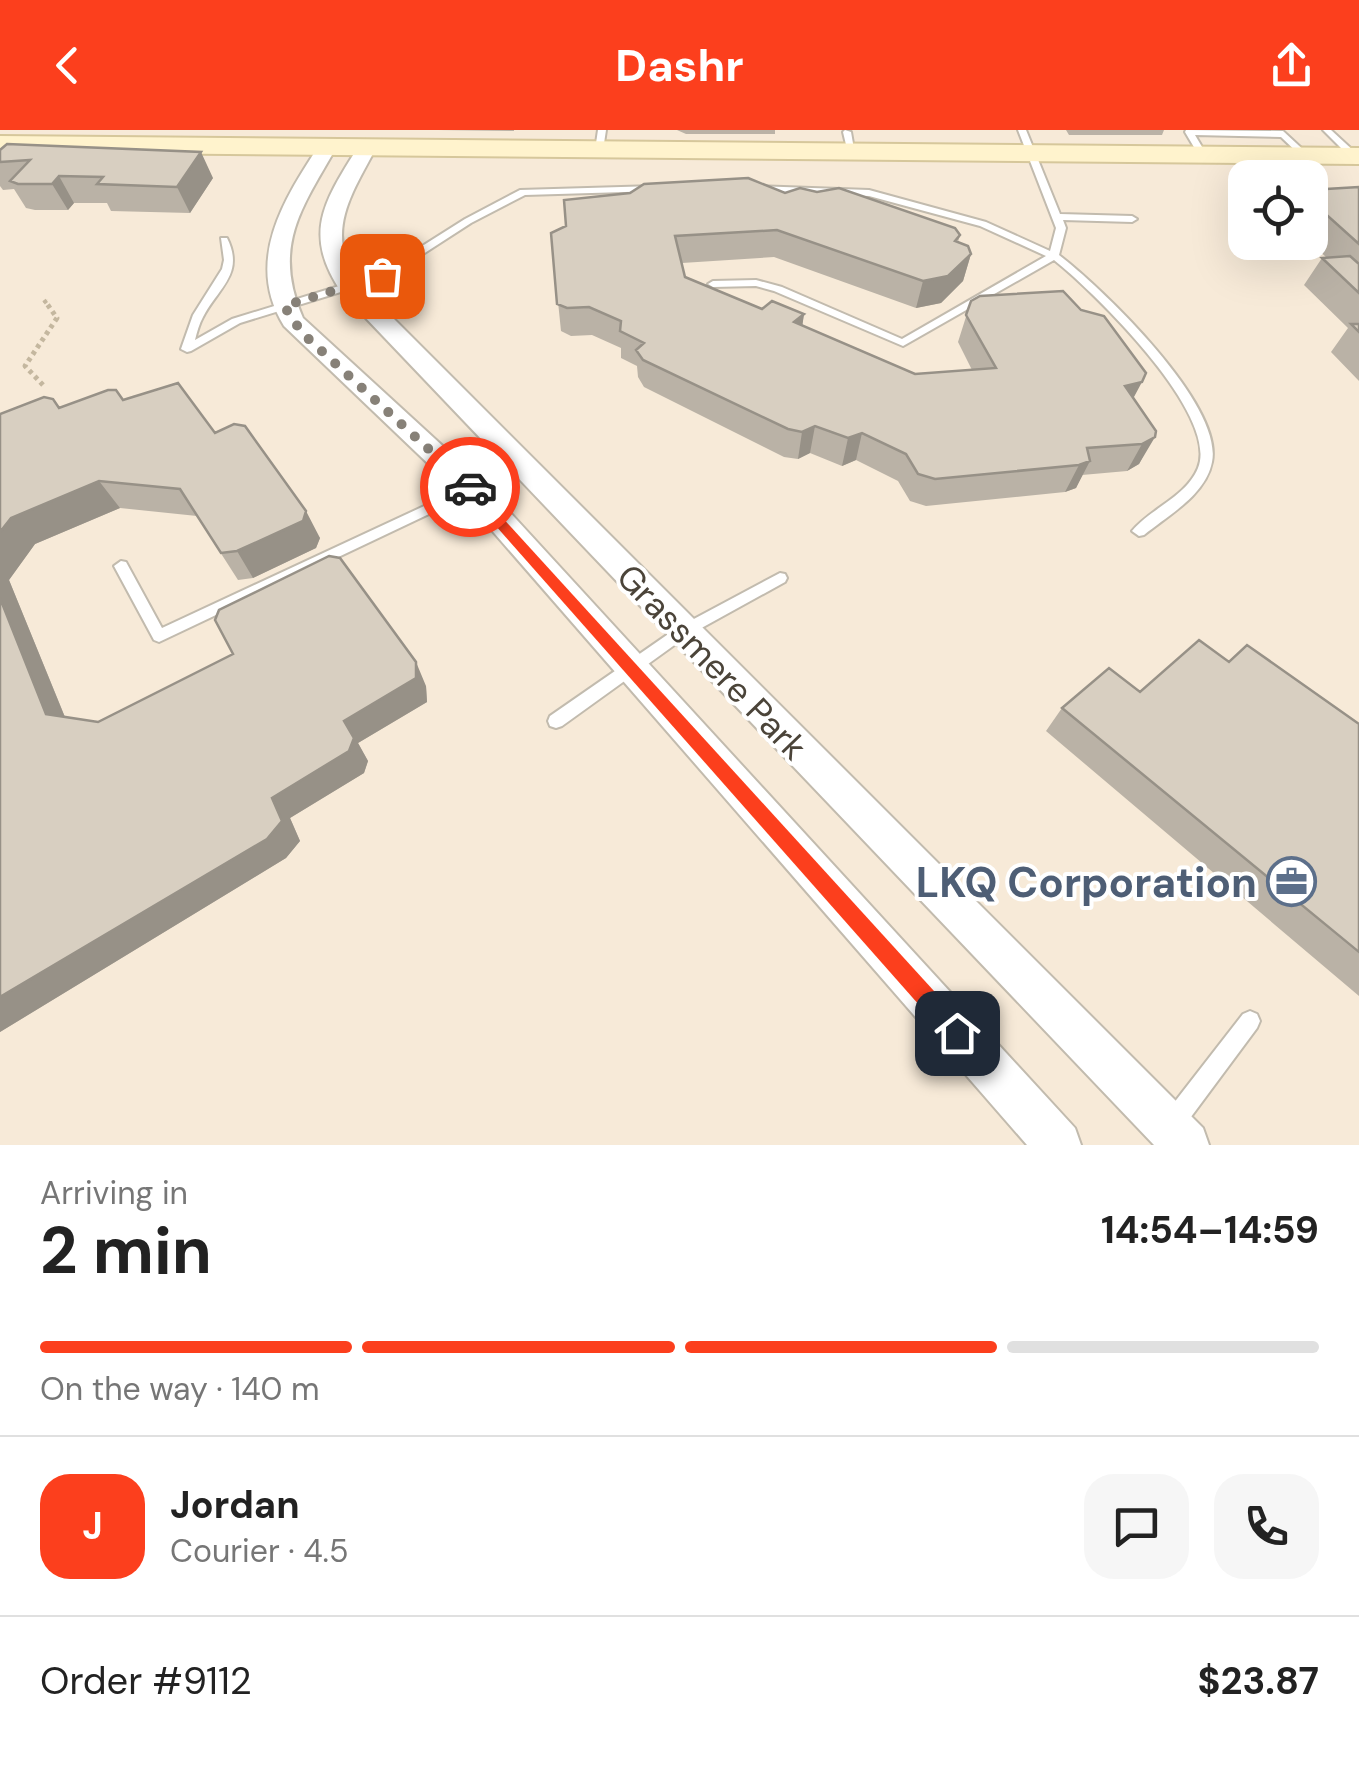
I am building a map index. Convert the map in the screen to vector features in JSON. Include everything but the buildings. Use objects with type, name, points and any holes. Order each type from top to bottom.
[{"type":"street","points":[[0,144],[163,138],[326,148],[600,140],[1027,142],[1204,157],[1357,156]]},
{"type":"street","name":"Grassmere Park","points":[[326,148],[286,219],[275,253],[276,285],[302,333],[472,489],[1058,1145]]},
{"type":"street","name":"Grassmere Park","points":[[367,148],[334,210],[326,238],[328,257],[350,288],[1177,1136]]},
{"type":"lane","points":[[1326,131],[1357,156]]},
{"type":"lane","points":[[713,284],[767,286],[903,343],[1054,256],[1061,236],[1057,217],[1027,142]]},
{"type":"lane","points":[[224,240],[231,258],[228,268],[196,320],[187,348],[236,321],[382,276],[468,221],[524,192],[664,188]]},
{"type":"lane","points":[[740,189],[869,192],[983,224],[1054,256],[1092,285],[1181,392],[1200,421],[1207,445],[1201,474],[1140,531]]},
{"type":"lane","points":[[1057,217],[1132,219]]},
{"type":"lane","points":[[121,566],[159,636],[521,465]]},
{"type":"lane","points":[[556,721],[682,632],[780,578]]},
{"type":"lane","points":[[1177,1136],[1250,1020]]},
{"type":"path","points":[[43,385],[25,366],[56,318],[44,300]]},
{"type":"shaded area","points":[[0,130],[1359,130],[1359,1145],[0,1145]]},
{"type":"way so far","points":[[382,276],[284,306],[302,333],[470,487]]},
{"type":"place","name":"LKQ Corporation","points":[[1292,882]]},
{"type":"route","points":[[470,487],[957,1033]]}]
